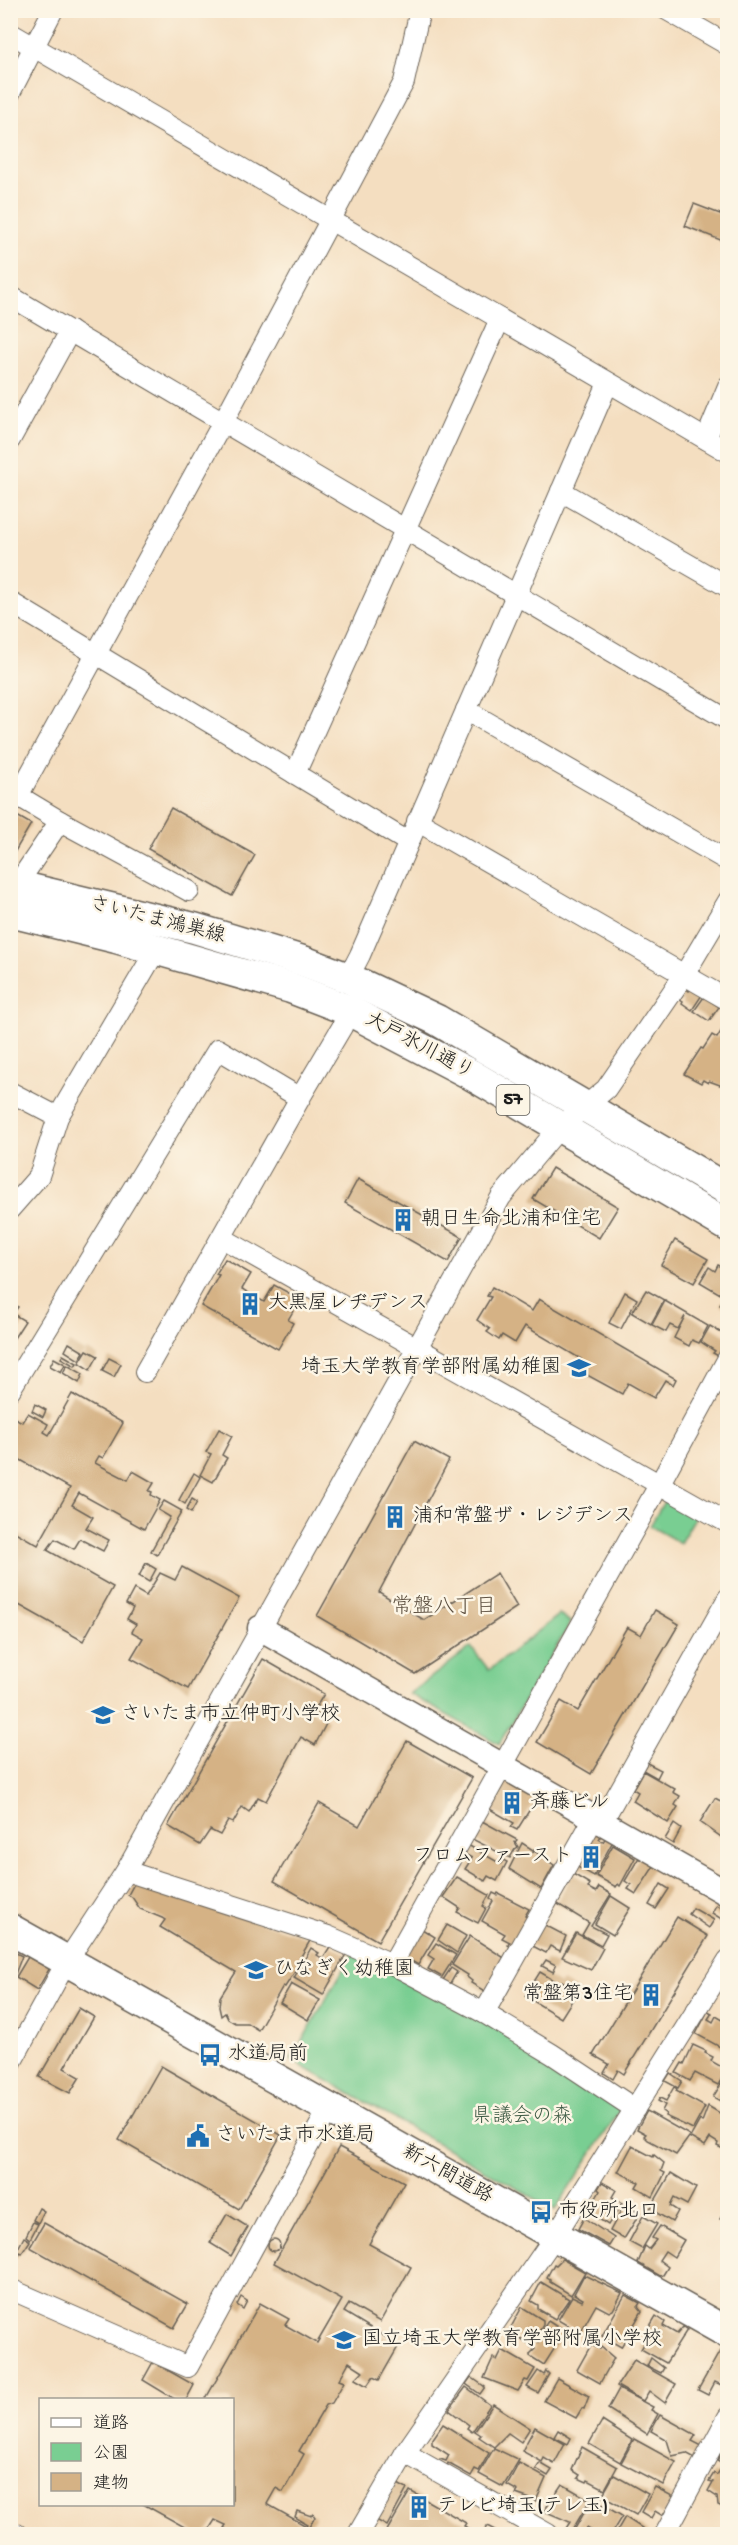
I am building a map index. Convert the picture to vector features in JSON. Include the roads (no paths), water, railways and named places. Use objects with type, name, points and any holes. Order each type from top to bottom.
[{"type":"main road","name":"さいたま鴻巣線","points":[[12,894],[156,950],[291,988]]},
{"type":"main road","name":"さいたま鴻巣線","points":[[12,894],[194,928],[303,961]]},
{"type":"main road","name":"大戸氷川通り","points":[[303,961],[348,978],[437,1020],[728,1190]]},
{"type":"main road","name":"大戸氷川通り","points":[[291,988],[348,1010],[470,1074],[728,1226]]},
{"type":"main road","name":"新六間道路","points":[[10,1929],[728,2333]]},
{"type":"street","points":[[10,93],[53,10]]},
{"type":"street","points":[[189,891],[14,794],[95,654],[223,422],[404,82],[420,10]]},
{"type":"street","points":[[667,10],[728,45]]},
{"type":"street","points":[[10,33],[728,452]]},
{"type":"street","points":[[10,296],[728,720]]},
{"type":"street","points":[[295,774],[500,319]]},
{"type":"street","points":[[10,440],[70,331]]},
{"type":"street","points":[[348,978],[608,383]]},
{"type":"street","points":[[706,439],[728,386]]},
{"type":"street","points":[[561,491],[728,587]]},
{"type":"street","points":[[10,602],[408,842]]},
{"type":"street","points":[[466,710],[728,861]]},
{"type":"street","points":[[417,820],[728,1000]]},
{"type":"street","points":[[12,894],[60,821]]},
{"type":"street","points":[[10,2065],[67,1961],[126,1870],[501,1197],[559,1128],[606,1089],[684,975],[728,901]]},
{"type":"street","points":[[10,1209],[39,1176],[58,1117],[156,950]]},
{"type":"street","points":[[145,1372],[342,1027],[348,1010]]},
{"type":"street","points":[[10,1390],[218,1049],[300,1098]]},
{"type":"street","points":[[10,1092],[58,1117]]},
{"type":"street","points":[[222,1238],[728,1523]]},
{"type":"street","points":[[392,1964],[728,1358]]},
{"type":"street","points":[[484,2013],[728,1598]]},
{"type":"street","points":[[260,1628],[728,1894]]},
{"type":"street","points":[[126,1870],[328,1936],[392,1964],[484,2013],[552,2054],[634,2109]]},
{"type":"street","points":[[358,2535],[405,2453],[555,2236],[728,1960]]},
{"type":"street","points":[[10,2289],[188,2367],[329,2108]]},
{"type":"street","points":[[665,2535],[728,2416]]},
{"type":"street","points":[[405,2453],[548,2535]]},
{"type":"street","points":[[10,2531],[17,2535]]},
{"type":"place","name":"朝日生命北浦和住宅","points":[[403,1220]]},
{"type":"place","name":"大黒屋レヂデンス","points":[[250,1304]]},
{"type":"place","name":"埼玉大学教育学部附属幼稚園","points":[[579,1368]]},
{"type":"place","name":"浦和常盤ザ・レジデンス","points":[[395,1517]]},
{"type":"place","name":"さいたま市立仲町小学校","points":[[103,1715]]},
{"type":"place","name":"斉藤ビル","points":[[512,1803]]},
{"type":"place","name":"フロムファースト","points":[[591,1857]]},
{"type":"place","name":"ひなぎく幼稚園","points":[[256,1970]]},
{"type":"place","name":"常盤第3住宅","points":[[651,1995]]},
{"type":"place","name":"水道局前","points":[[210,2055]]},
{"type":"place","name":"さいたま市水道局","points":[[198,2136]]},
{"type":"place","name":"市役所北口","points":[[541,2212]]},
{"type":"place","name":"国立埼玉大学教育学部附属小学校","points":[[344,2340]]},
{"type":"place","name":"テレビ埼玉(テレ玉)","points":[[419,2507]]},
{"type":"district","name":"常盤八丁目","points":[[444,1608]]},
{"type":"park label","name":"県議会の森","points":[[522,2117]]}]
